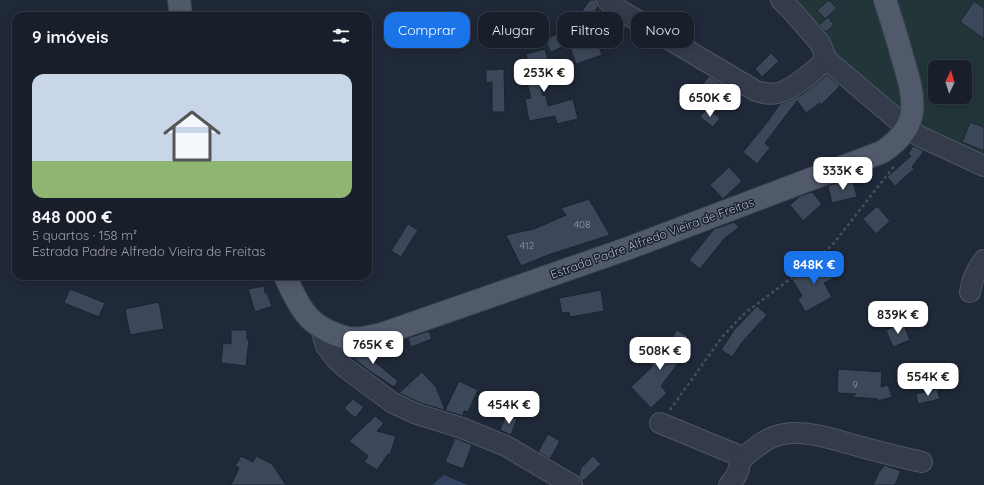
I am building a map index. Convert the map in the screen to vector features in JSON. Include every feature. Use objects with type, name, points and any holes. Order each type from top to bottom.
[{"type":"main road","points":[[178,0],[180,12]]},
{"type":"main road","name":"Estrada Padre Alfredo Vieira de Freitas","points":[[287,280],[306,315],[321,328],[348,338],[364,338],[382,334],[629,248],[882,152],[898,141],[910,120],[914,103],[912,88],[886,0]]},
{"type":"street","points":[[607,0],[618,9],[756,91],[766,94],[778,93],[791,88],[827,60]]},
{"type":"street","points":[[781,0],[820,44],[827,60],[906,127],[919,136],[984,166]]},
{"type":"street","points":[[970,292],[977,268],[984,260]]},
{"type":"street","points":[[321,328],[326,346],[337,360],[347,370],[393,403],[417,414],[462,428],[506,446],[572,485]]},
{"type":"street","points":[[660,423],[735,454],[740,460],[740,468],[737,475],[729,485]]},
{"type":"street","points":[[740,460],[757,446],[771,438],[785,433],[809,434],[922,462]]},
{"type":"path","points":[[660,423],[722,337],[745,314],[817,259],[834,243],[900,160]]},
{"type":"green space","points":[[779,0],[984,0],[984,164],[906,127]]},
{"type":"water","points":[[444,475],[468,485],[432,485]]},
{"type":"building","points":[[590,0],[596,0],[598,7],[594,12],[581,12]]},
{"type":"building","points":[[829,0],[837,8],[825,19],[817,10]]},
{"type":"building","points":[[974,1],[984,8],[984,39],[960,22]]},
{"type":"building","points":[[828,17],[834,25],[826,32],[819,25]]},
{"type":"building","points":[[557,34],[557,48],[560,48],[551,52],[549,48],[549,38]]},
{"type":"building","points":[[570,48],[599,48],[602,55],[576,64]]},
{"type":"building","points":[[545,49],[550,67],[536,71],[543,96],[546,95],[548,106],[573,99],[578,119],[557,124],[555,116],[529,121],[525,99],[531,98],[523,68],[529,67],[526,54]]},
{"type":"building","points":[[771,53],[779,61],[762,77],[755,69]]},
{"type":"building","points":[[504,69],[505,112],[492,112],[492,82],[486,83],[486,70]]},
{"type":"building","points":[[827,75],[840,86],[821,105],[820,103],[806,113],[797,101],[765,143],[770,148],[757,164],[743,152],[780,104],[803,94]]},
{"type":"building","points":[[709,76],[737,93],[732,101],[725,96],[722,101],[702,85]]},
{"type":"building","points":[[707,108],[720,118],[713,127],[700,117]]},
{"type":"building","points":[[970,122],[984,127],[984,151],[962,142]]},
{"type":"building","points":[[913,146],[924,151],[912,167],[914,169],[895,186],[887,177],[911,156],[908,154]]},
{"type":"building","points":[[729,167],[742,181],[723,199],[710,185]]},
{"type":"building","points":[[852,177],[857,197],[832,203],[828,186]]},
{"type":"building","points":[[812,192],[822,204],[803,221],[790,205],[800,196]]},
{"type":"building","points":[[589,199],[610,235],[548,255],[521,266],[506,235],[534,229],[566,215],[561,208]]},
{"type":"building","points":[[877,206],[890,221],[876,234],[863,219]]},
{"type":"building","points":[[734,222],[739,227],[724,239],[700,269],[689,260],[714,229]]},
{"type":"building","points":[[408,224],[418,230],[401,257],[391,251]]},
{"type":"building","points":[[826,259],[836,277],[824,283],[832,297],[805,312],[798,299],[802,296],[792,279]]},
{"type":"building","points":[[264,286],[265,293],[267,293],[272,306],[255,312],[248,289]]},
{"type":"building","points":[[70,289],[105,303],[99,317],[64,303]]},
{"type":"building","points":[[601,290],[604,311],[570,317],[569,312],[562,313],[559,298]]},
{"type":"building","points":[[159,302],[164,329],[130,335],[125,309]]},
{"type":"building","points":[[757,306],[767,315],[743,341],[732,357],[721,350],[734,330]]},
{"type":"building","points":[[903,323],[910,340],[893,347],[886,330]]},
{"type":"building","points":[[231,330],[247,330],[247,339],[249,339],[246,366],[221,363],[223,343],[231,344]]},
{"type":"building","points":[[677,330],[688,337],[677,354],[682,358],[661,386],[667,393],[651,408],[631,387],[653,366],[650,364],[665,345],[667,346]]},
{"type":"building","points":[[429,331],[432,339],[411,347],[408,338]]},
{"type":"building","points":[[371,349],[380,354],[375,362],[398,381],[394,387],[349,355],[352,351]]},
{"type":"building","points":[[838,369],[882,372],[881,387],[888,385],[892,397],[878,401],[878,399],[852,397],[856,394],[837,393]]},
{"type":"building","points":[[422,372],[436,387],[445,410],[459,381],[478,390],[468,412],[464,411],[463,416],[421,403],[399,393]]},
{"type":"building","points":[[937,389],[940,399],[918,404],[916,394]]},
{"type":"building","points":[[353,399],[364,407],[355,418],[344,408]]},
{"type":"building","points":[[506,415],[517,419],[511,435],[500,430]]},
{"type":"building","points":[[375,416],[384,423],[377,431],[396,436],[390,455],[388,454],[377,470],[364,462],[368,456],[349,441]]},
{"type":"building","points":[[548,434],[560,441],[550,459],[538,452]]},
{"type":"building","points":[[455,438],[472,445],[463,469],[445,462]]},
{"type":"building","points":[[241,456],[253,462],[256,456],[272,464],[286,485],[231,485],[239,468],[235,466]]},
{"type":"building","points":[[593,456],[601,464],[583,481],[579,476],[581,468]]},
{"type":"building","points":[[884,465],[901,471],[895,485],[873,485],[880,470]]}]
